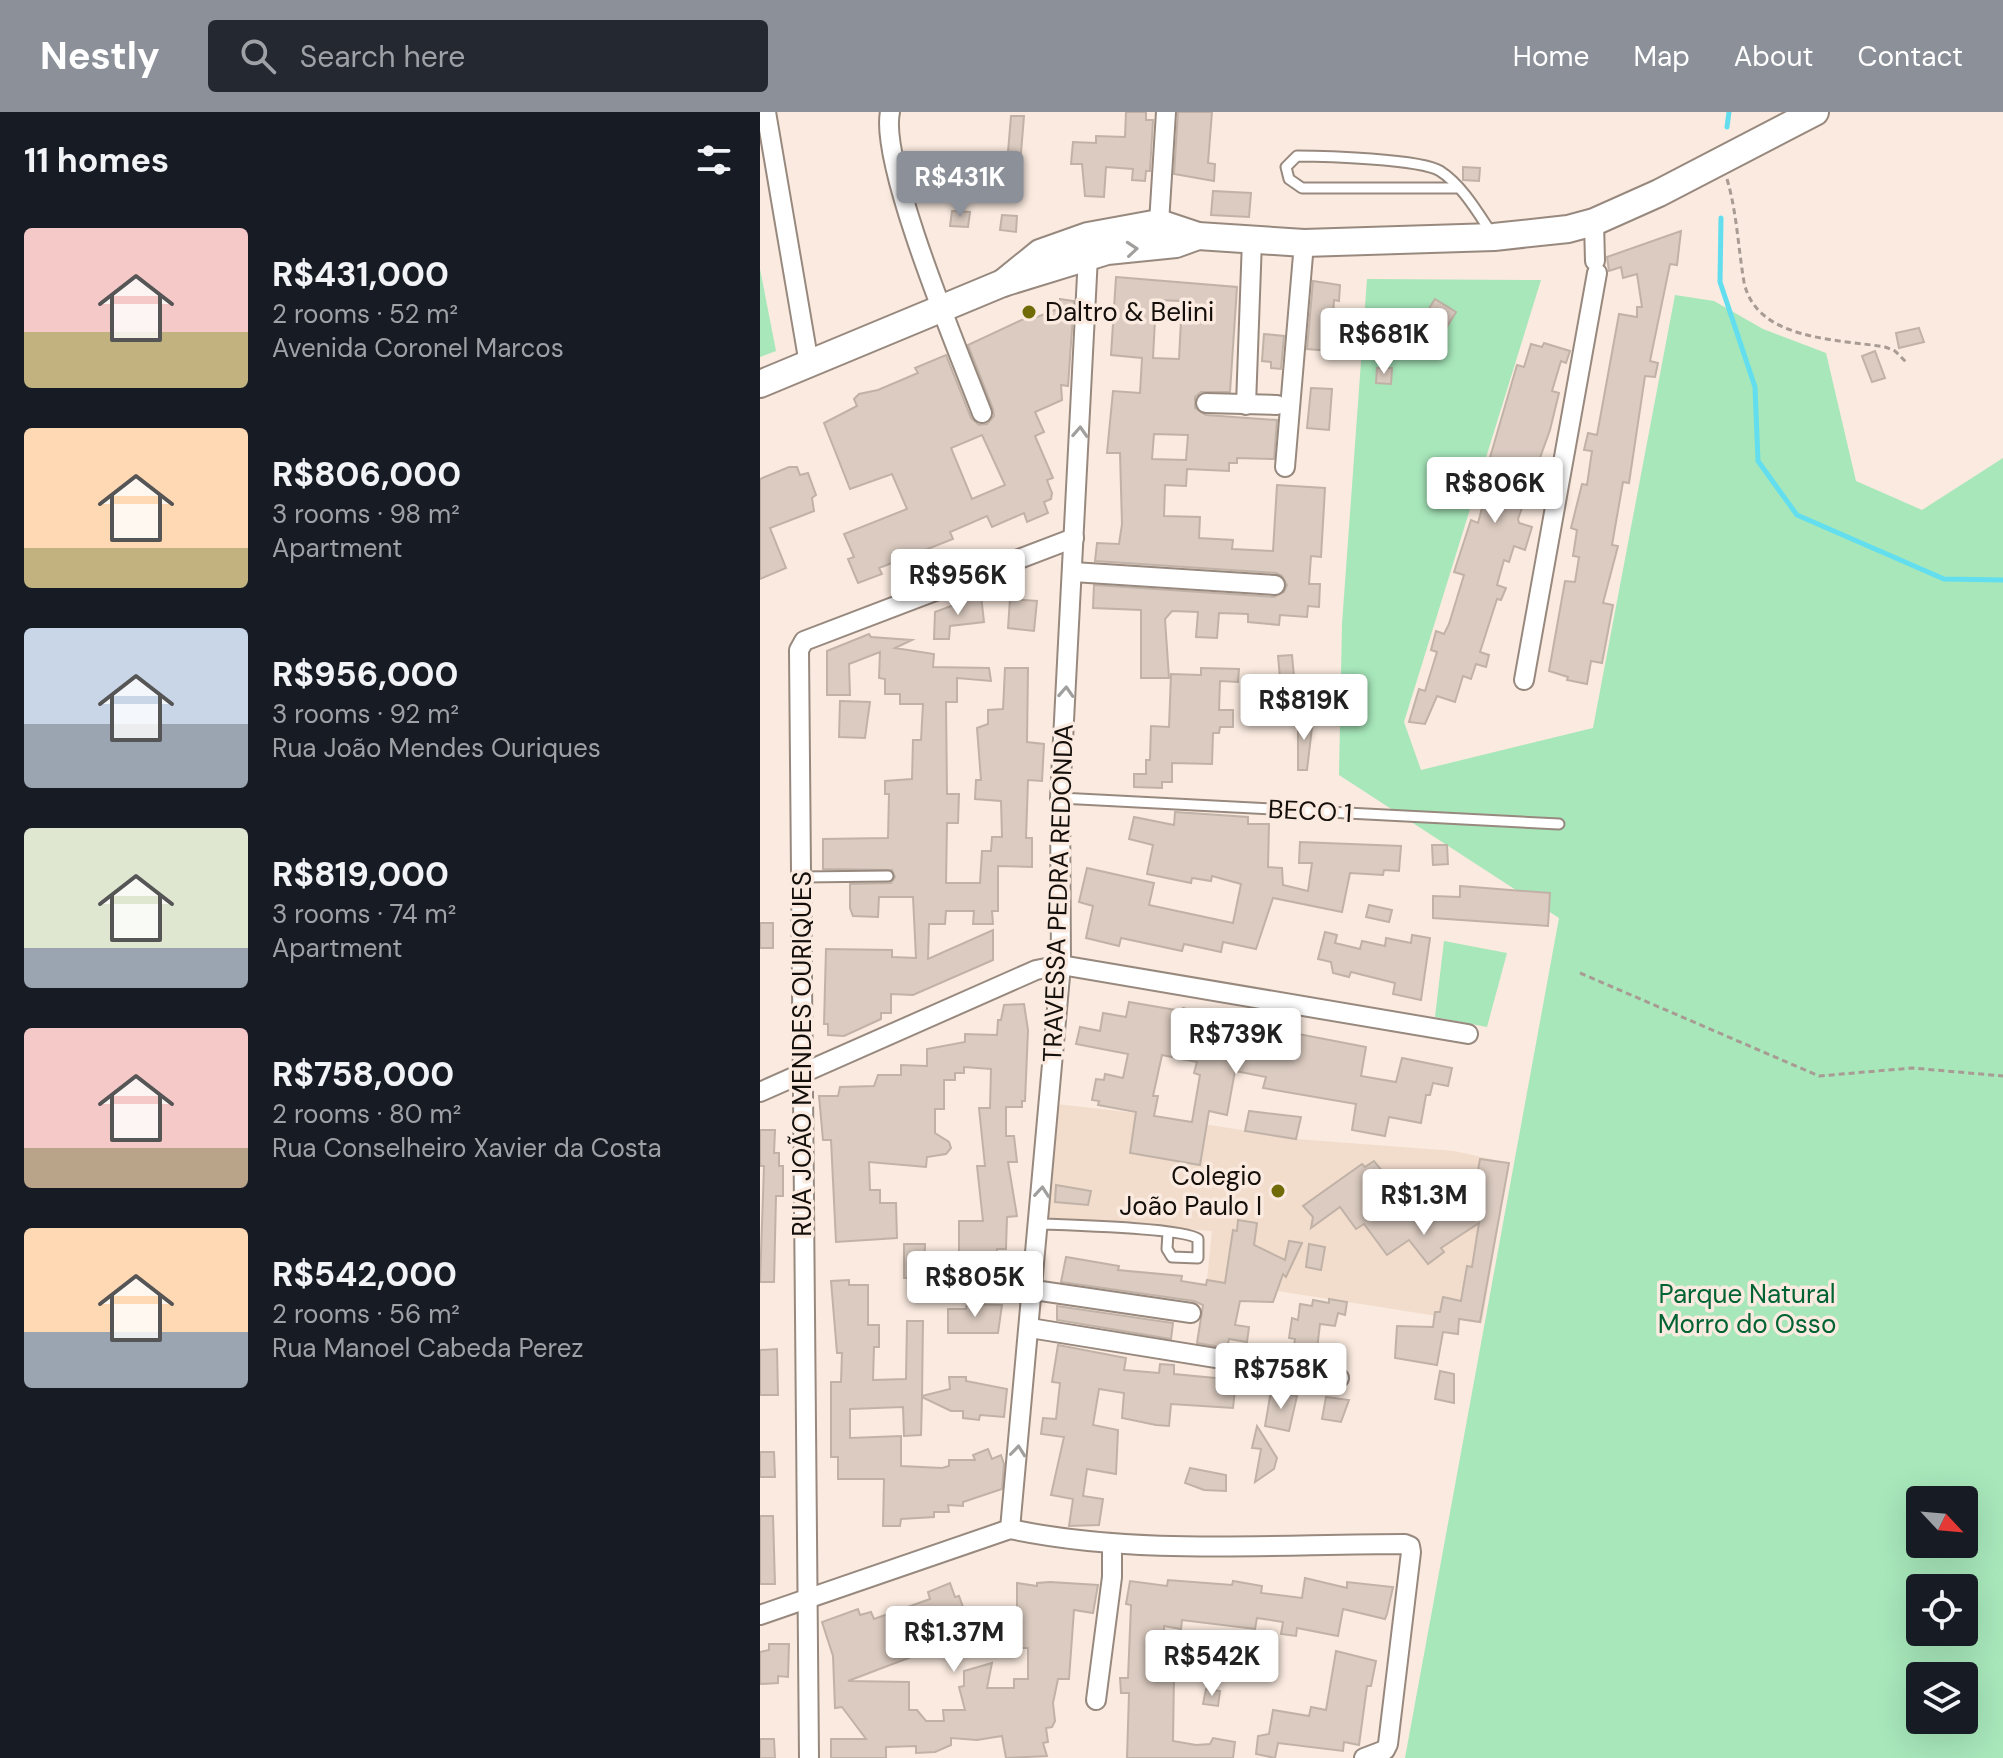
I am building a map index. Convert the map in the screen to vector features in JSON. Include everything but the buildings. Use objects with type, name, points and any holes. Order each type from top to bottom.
[{"type":"main road","points":[[1003,283],[1040,253],[1088,236],[1159,223],[1198,236],[1304,243],[1494,237],[1568,229],[1594,222],[1659,193],[1815,112]]},
{"type":"main road","points":[[760,384],[1003,283],[1088,256],[1176,244],[1198,236]]},
{"type":"street","points":[[766,112],[809,364]]},
{"type":"street","points":[[1159,223],[1166,112]]},
{"type":"street","points":[[887,117],[896,172],[982,413]]},
{"type":"street","points":[[1524,680],[1596,267],[1594,222]]},
{"type":"street","points":[[1246,405],[1248,282],[1252,240]]},
{"type":"street","points":[[1285,467],[1304,243]]},
{"type":"street","points":[[1060,246],[1079,248],[1088,256]]},
{"type":"street","name":"TRAVESSA PEDRA REDONDA","points":[[1010,1529],[1040,1224],[1061,965],[1060,798],[1088,256]]},
{"type":"street","points":[[1206,403],[1277,405]]},
{"type":"street","name":"RUA JOÃO MENDES OURIQUES","points":[[809,1758],[801,1076],[800,645],[1074,538]]},
{"type":"street","points":[[1073,572],[1275,585]]},
{"type":"street","points":[[760,1092],[1036,970],[1061,965],[1468,1034]]},
{"type":"street","points":[[1034,1290],[1191,1313]]},
{"type":"street","points":[[1030,1328],[1339,1378]]},
{"type":"street","points":[[760,1615],[1010,1529],[1053,1538],[1112,1544],[1410,1546],[1388,1744],[1382,1752],[1364,1758]]},
{"type":"street","points":[[1096,1700],[1112,1577],[1112,1544]]},
{"type":"lane","points":[[1458,188],[1302,188],[1289,179],[1286,167],[1297,156],[1341,155],[1439,170],[1458,188],[1494,237]]},
{"type":"lane","name":"BECO 1","points":[[1060,798],[1559,824]]},
{"type":"lane","points":[[802,877],[888,876]]},
{"type":"lane","points":[[1040,1224],[1168,1232]]},
{"type":"path","points":[[1721,160],[1736,212],[1745,286],[1762,315],[1793,332],[1885,347],[1895,351],[1906,362]]},
{"type":"path","points":[[1580,973],[1819,1076],[1912,1068],[2003,1076]]},
{"type":"shaded area","name":"Colegio João Paulo I","points":[[1056,1104],[1136,1113],[1296,1139],[1454,1151],[1509,1163],[1482,1323],[1207,1280],[1212,1231],[1049,1218]]},
{"type":"green space","points":[[760,269],[776,351],[760,357]]},
{"type":"green space","name":"Parque Natural Morro do Osso","points":[[1367,279],[1541,280],[1404,722],[1421,770],[1593,728],[1675,295],[1714,301],[1763,329],[1826,353],[1856,481],[1922,510],[2003,458],[2003,1758],[1405,1758],[1559,918],[1339,775],[1342,624]]},
{"type":"green space","points":[[1444,941],[1507,953],[1487,1027],[1435,1017]]},
{"type":"waterway","points":[[1727,127],[1729,112]]},
{"type":"waterway","points":[[1721,218],[1720,282],[1755,387],[1758,461],[1797,515],[1944,579],[2003,580]]},
{"type":"place","name":"Daltro & Belini","points":[[1029,312]]},
{"type":"place","name":"Colegio João Paulo I","points":[[1278,1191]]}]
